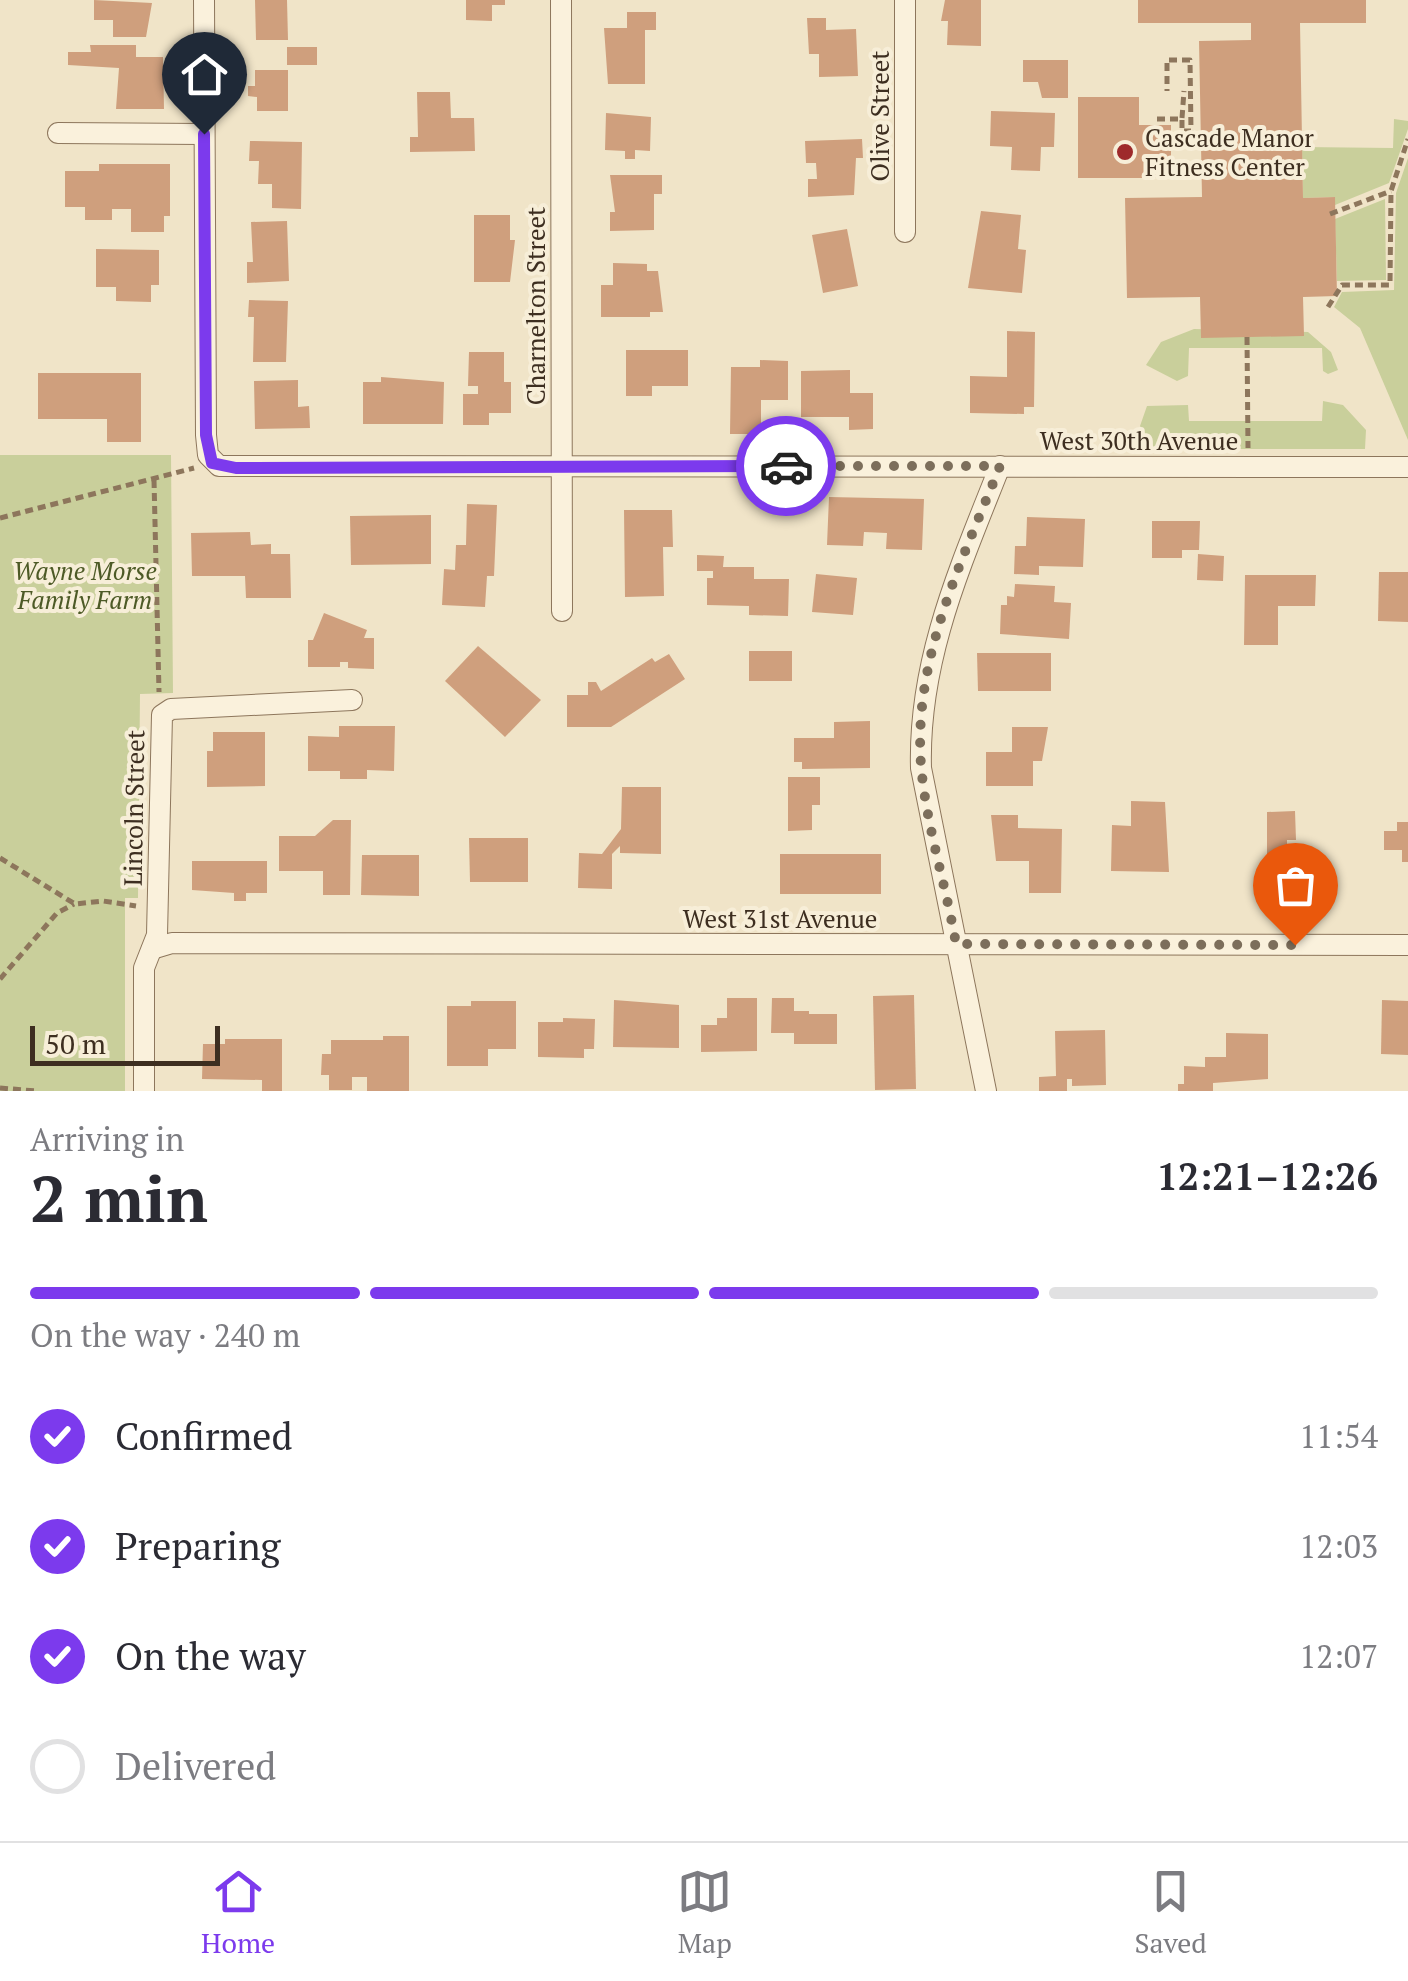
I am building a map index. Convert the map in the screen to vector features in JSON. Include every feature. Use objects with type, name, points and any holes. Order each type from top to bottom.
[{"type":"street","points":[[204,0],[206,435],[212,463]]},
{"type":"street","name":"Charnelton Street","points":[[561,0],[562,611]]},
{"type":"street","name":"Olive Street","points":[[905,0],[905,232]]},
{"type":"street","points":[[58,133],[204,134]]},
{"type":"street","name":"West 30th Avenue","points":[[212,463],[236,468],[1408,467]]},
{"type":"street","points":[[986,1091],[921,768],[922,713],[937,630],[1000,466]]},
{"type":"street","name":"Lincoln Street","points":[[144,1091],[144,968],[152,949],[158,905],[162,715],[171,709],[352,700]]},
{"type":"street","name":"West 31st Avenue","points":[[152,949],[172,943],[1408,945]]},
{"type":"path","points":[[1167,91],[1167,60],[1190,60],[1191,132],[1182,132],[1184,91]]},
{"type":"path","points":[[1157,119],[1182,119]]},
{"type":"path","points":[[1328,306],[1342,285],[1390,286],[1391,192],[1408,139]]},
{"type":"path","points":[[1330,214],[1391,192]]},
{"type":"path","points":[[1248,337],[1248,451]]},
{"type":"path","points":[[0,518],[212,463]]},
{"type":"path","points":[[154,480],[162,715]]},
{"type":"path","points":[[0,858],[76,904]]},
{"type":"path","points":[[0,979],[57,913],[76,904],[158,905]]},
{"type":"path","points":[[0,1088],[36,1091]]},
{"type":"green space","points":[[1394,119],[1408,121],[1408,129],[1389,183],[1335,205],[1335,197],[1303,198],[1302,147],[1393,148]]},
{"type":"green space","points":[[1408,158],[1408,440],[1360,328],[1334,307],[1342,292],[1394,290],[1396,193]]},
{"type":"green space","points":[[1385,199],[1386,280],[1337,281],[1335,219]]},
{"type":"green space","points":[[1194,329],[1308,332],[1331,352],[1338,370],[1328,374],[1323,371],[1322,348],[1189,348],[1188,376],[1177,381],[1146,365],[1161,342]]},
{"type":"green space","points":[[1323,401],[1343,405],[1366,430],[1365,449],[1155,449],[1140,426],[1147,406],[1188,405],[1189,421],[1322,421]]},
{"type":"green space","name":"Wayne Morse Family Farm","points":[[0,455],[171,455],[173,693],[140,694],[138,898],[125,898],[125,1091],[0,1091]]},
{"type":"building","points":[[94,0],[152,3],[146,37],[113,37],[113,20],[94,20]]},
{"type":"building","points":[[255,0],[287,0],[288,40],[256,40]]},
{"type":"building","points":[[466,0],[505,0],[505,5],[492,5],[492,21],[466,20]]},
{"type":"building","points":[[945,0],[981,0],[981,46],[947,45],[948,21],[941,21]]},
{"type":"building","points":[[1138,0],[1366,0],[1366,23],[1300,23],[1303,198],[1335,197],[1337,296],[1303,297],[1304,336],[1201,338],[1200,297],[1127,298],[1125,198],[1202,197],[1199,41],[1251,40],[1251,23],[1138,23]]},
{"type":"building","points":[[627,12],[656,12],[656,30],[645,30],[645,84],[608,84],[604,28],[627,28]]},
{"type":"building","points":[[807,18],[826,18],[826,30],[856,29],[858,76],[819,77],[819,54],[809,54]]},
{"type":"building","points":[[90,45],[136,45],[136,57],[163,57],[164,109],[116,109],[119,68],[68,65],[68,52],[91,52]]},
{"type":"building","points":[[287,47],[317,47],[317,65],[287,65]]},
{"type":"building","points":[[1023,60],[1068,60],[1068,98],[1042,98],[1038,82],[1023,82]]},
{"type":"building","points":[[255,70],[288,70],[288,111],[257,111],[257,97],[248,96],[248,86],[255,86]]},
{"type":"building","points":[[417,92],[450,92],[451,118],[474,118],[475,151],[410,152],[410,137],[418,137]]},
{"type":"building","name":"Cascade Manor Fitness Center","points":[[1078,97],[1139,97],[1139,125],[1171,125],[1171,178],[1078,178]]},
{"type":"building","points":[[991,111],[1055,113],[1054,147],[1041,147],[1040,171],[1011,170],[1012,147],[990,146]]},
{"type":"building","points":[[606,113],[651,117],[650,151],[635,150],[635,159],[625,159],[625,151],[605,150]]},
{"type":"building","points":[[862,139],[863,158],[856,158],[854,195],[808,197],[808,179],[817,179],[816,163],[806,163],[805,141]]},
{"type":"building","points":[[250,141],[302,142],[301,209],[272,208],[272,184],[258,184],[259,161],[249,161]]},
{"type":"building","points":[[99,164],[170,164],[170,216],[164,216],[164,232],[131,232],[131,209],[112,209],[112,220],[85,220],[85,207],[65,207],[65,171],[99,171]]},
{"type":"building","points":[[610,175],[662,175],[662,194],[654,194],[654,230],[610,231],[610,212],[615,212]]},
{"type":"building","points":[[981,211],[1021,215],[1018,249],[1026,250],[1022,293],[968,288]]},
{"type":"building","points":[[474,215],[510,215],[510,240],[515,240],[510,282],[474,282]]},
{"type":"building","points":[[287,221],[289,281],[247,283],[247,262],[253,262],[251,222]]},
{"type":"building","points":[[847,229],[858,286],[823,293],[812,235]]},
{"type":"building","points":[[96,249],[159,250],[159,285],[151,285],[151,302],[116,301],[116,287],[96,287]]},
{"type":"building","points":[[613,263],[647,264],[647,271],[658,271],[663,312],[650,312],[650,317],[601,317],[601,285],[613,285]]},
{"type":"building","points":[[249,300],[288,301],[286,362],[253,362],[254,317],[248,317]]},
{"type":"building","points":[[1007,331],[1035,332],[1034,407],[1024,407],[1024,414],[970,413],[970,376],[1007,377]]},
{"type":"building","points":[[626,350],[688,350],[688,386],[652,386],[652,396],[626,396]]},
{"type":"building","points":[[469,352],[504,352],[504,382],[511,382],[511,413],[489,413],[489,425],[463,425],[463,394],[478,394],[478,386],[468,386]]},
{"type":"building","points":[[760,360],[788,361],[788,400],[761,400],[761,434],[730,434],[731,367],[760,367]]},
{"type":"building","points":[[850,370],[850,393],[873,393],[873,429],[849,430],[849,417],[801,417],[801,371]]},
{"type":"building","points":[[38,373],[141,373],[141,442],[107,442],[107,419],[38,419]]},
{"type":"building","points":[[381,377],[444,382],[443,424],[363,424],[363,382],[381,382]]},
{"type":"building","points":[[298,380],[298,407],[309,406],[310,428],[255,429],[254,381]]},
{"type":"building","points":[[829,497],[924,499],[922,550],[886,549],[887,533],[864,532],[863,546],[827,545]]},
{"type":"building","points":[[467,504],[497,505],[494,576],[487,576],[485,607],[442,605],[444,569],[455,570],[456,545],[466,545]]},
{"type":"building","points":[[624,510],[672,510],[673,547],[663,547],[664,596],[625,597]]},
{"type":"building","points":[[431,515],[431,564],[351,565],[350,516]]},
{"type":"building","points":[[1027,517],[1085,519],[1083,567],[1039,566],[1039,575],[1014,574],[1015,546],[1026,546]]},
{"type":"building","points":[[1152,521],[1200,521],[1199,550],[1182,550],[1182,558],[1152,558]]},
{"type":"building","points":[[250,532],[251,545],[271,544],[271,554],[290,554],[291,598],[246,598],[245,576],[192,576],[191,533]]},
{"type":"building","points":[[1198,554],[1224,556],[1223,581],[1197,580]]},
{"type":"building","points":[[697,555],[724,556],[723,567],[754,567],[754,579],[789,579],[788,616],[749,615],[749,606],[707,605],[707,578],[713,578],[713,571],[697,571]]},
{"type":"building","points":[[1379,572],[1408,572],[1408,622],[1378,621]]},
{"type":"building","points":[[816,574],[857,578],[853,615],[812,612]]},
{"type":"building","points":[[1245,575],[1316,575],[1315,606],[1278,606],[1278,645],[1244,645]]},
{"type":"building","points":[[1015,584],[1055,586],[1054,602],[1071,603],[1069,639],[1000,634],[1001,605],[1007,605],[1007,596],[1014,597]]},
{"type":"building","points":[[324,613],[367,630],[364,638],[374,638],[374,669],[348,668],[348,662],[340,662],[340,667],[308,667],[308,640],[313,640]]},
{"type":"building","points":[[478,646],[541,700],[505,737],[445,681]]},
{"type":"building","points":[[749,651],[792,651],[792,681],[749,681]]},
{"type":"building","points":[[977,653],[1051,653],[1051,691],[978,691]]},
{"type":"building","points":[[669,654],[685,679],[611,727],[567,727],[567,695],[588,695],[588,682],[596,682],[601,691],[652,658],[655,662]]},
{"type":"building","points":[[870,721],[870,768],[802,769],[802,762],[794,762],[794,738],[834,738],[834,722]]},
{"type":"building","points":[[339,726],[395,726],[394,771],[367,770],[367,779],[340,779],[340,771],[308,771],[308,736],[339,737]]},
{"type":"building","points":[[1012,727],[1048,727],[1042,761],[1033,761],[1033,786],[986,786],[986,752],[1012,752]]},
{"type":"building","points":[[213,732],[265,732],[265,786],[207,787],[207,751],[213,751]]},
{"type":"building","points":[[788,777],[820,777],[820,805],[812,805],[812,830],[788,831]]},
{"type":"building","points":[[622,787],[661,787],[661,854],[620,853],[620,846],[612,854],[612,889],[578,888],[579,853],[602,854],[621,829]]},
{"type":"building","points":[[1131,801],[1165,802],[1169,872],[1111,871],[1112,825],[1131,826]]},
{"type":"building","points":[[1295,811],[1296,840],[1287,840],[1287,856],[1267,856],[1267,812]]},
{"type":"building","points":[[991,815],[1018,815],[1018,828],[1062,829],[1061,893],[1029,893],[1029,861],[996,861]]},
{"type":"building","points":[[333,820],[351,820],[350,895],[323,895],[323,871],[279,871],[279,836],[315,836]]},
{"type":"building","points":[[1397,822],[1408,822],[1408,862],[1402,862],[1402,850],[1384,850],[1384,831],[1397,831]]},
{"type":"building","points":[[469,838],[528,838],[528,882],[470,882]]},
{"type":"building","points":[[780,854],[881,854],[881,894],[780,894]]},
{"type":"building","points":[[362,855],[419,855],[419,896],[361,895]]},
{"type":"building","points":[[1287,860],[1324,860],[1324,876],[1287,876]]},
{"type":"building","points":[[192,861],[267,861],[267,893],[246,893],[246,901],[234,901],[234,893],[192,890]]},
{"type":"building","points":[[914,995],[916,1089],[875,1090],[873,996]]},
{"type":"building","points":[[727,998],[757,998],[757,1051],[701,1052],[701,1025],[717,1025],[717,1018],[727,1018]]},
{"type":"building","points":[[772,998],[794,998],[794,1011],[837,1014],[837,1044],[794,1044],[794,1033],[771,1033]]},
{"type":"building","points":[[614,1000],[679,1005],[679,1048],[613,1047]]},
{"type":"building","points":[[1382,1000],[1408,1001],[1408,1055],[1381,1054]]},
{"type":"building","points":[[471,1001],[516,1001],[516,1049],[488,1049],[488,1066],[447,1066],[447,1006],[471,1006]]},
{"type":"building","points":[[563,1018],[595,1019],[594,1049],[584,1049],[584,1058],[538,1057],[538,1022],[563,1022]]},
{"type":"building","points":[[1105,1030],[1106,1085],[1072,1086],[1072,1079],[1067,1079],[1067,1091],[1039,1091],[1039,1077],[1056,1076],[1055,1031]]},
{"type":"building","points":[[1226,1033],[1268,1034],[1268,1079],[1213,1083],[1213,1091],[1178,1091],[1178,1084],[1184,1084],[1184,1066],[1205,1067],[1205,1057],[1226,1057]]},
{"type":"building","points":[[383,1036],[409,1036],[409,1091],[367,1091],[367,1077],[352,1077],[352,1090],[329,1090],[329,1075],[321,1075],[322,1054],[331,1054],[331,1040],[383,1040]]},
{"type":"building","points":[[225,1039],[282,1039],[282,1091],[262,1091],[262,1080],[202,1079],[203,1044],[225,1044]]},
{"type":"way so far","points":[[786,466],[1000,466],[946,602],[923,694],[921,768],[956,944],[1295,945]]},
{"type":"place","name":"Cascade Manor Fitness Center","points":[[1125,152]]},
{"type":"route","points":[[204,134],[206,435],[212,463],[236,468],[786,466]]}]
